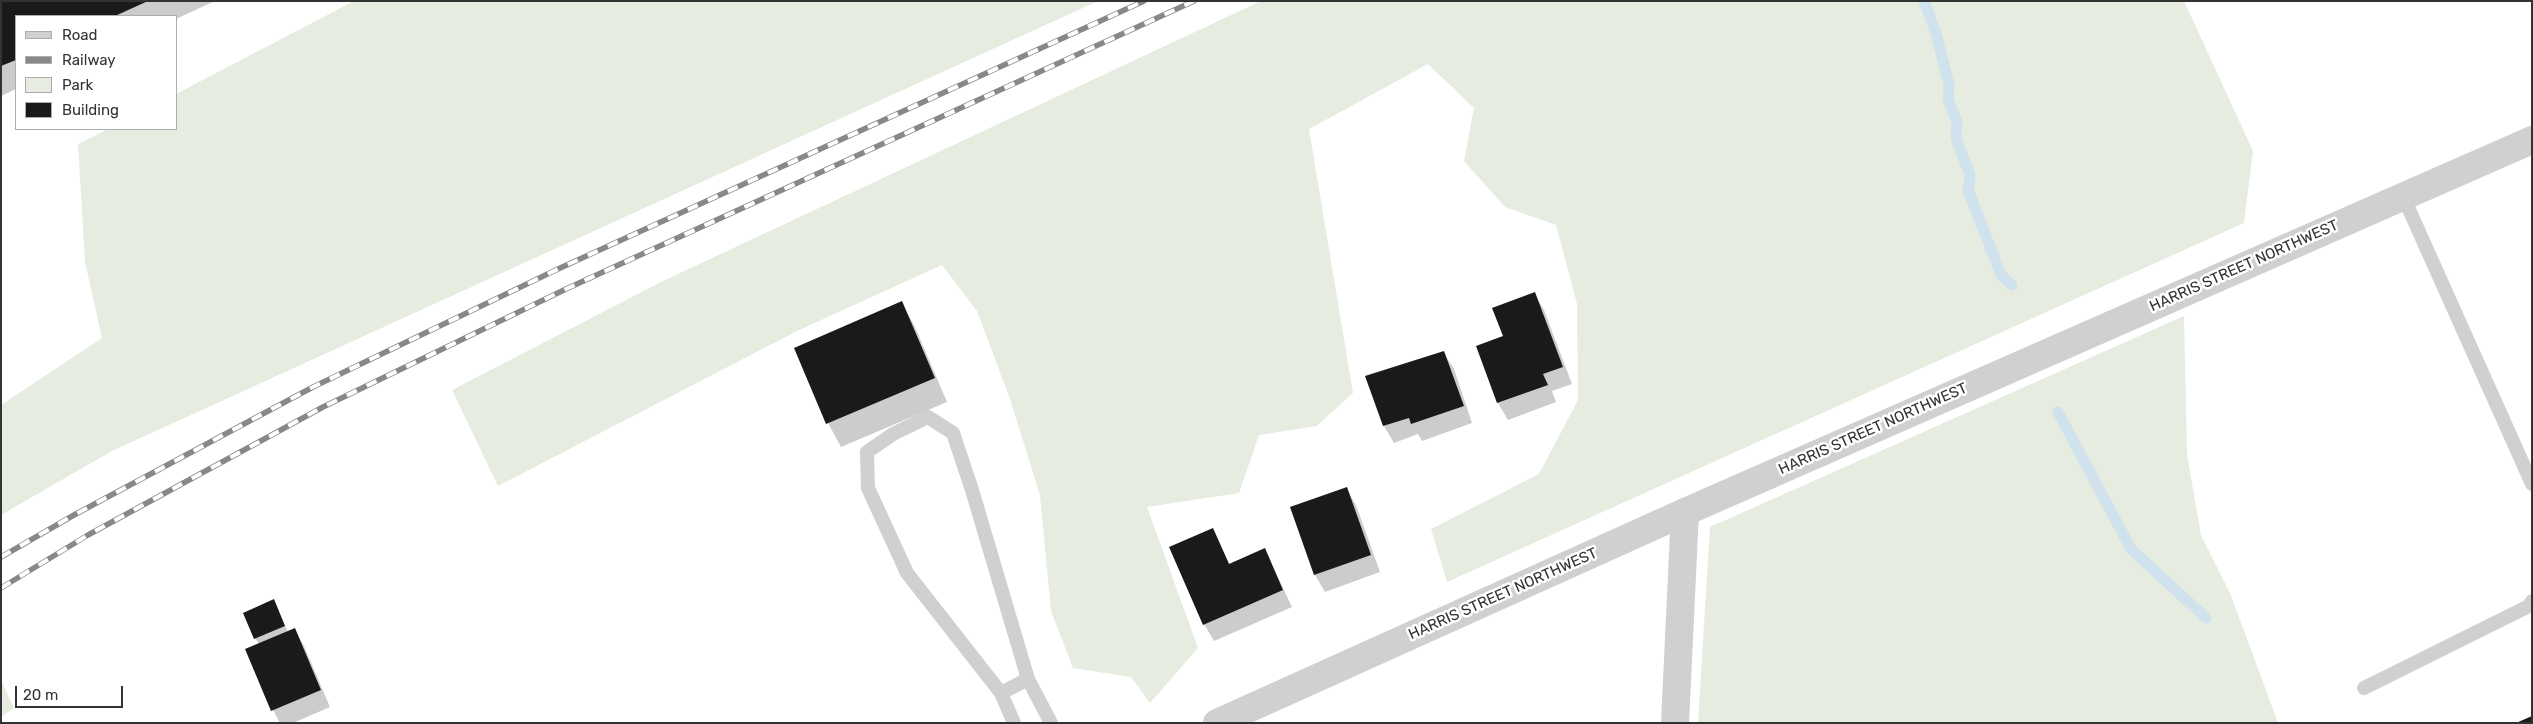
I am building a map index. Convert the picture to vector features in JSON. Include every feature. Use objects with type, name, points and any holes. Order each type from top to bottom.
[{"type":"street","name":"HARRIS STREET NORTHWEST","points":[[1217,723],[1685,512],[2532,140]]},
{"type":"street","points":[[1675,723],[1685,512]]},
{"type":"lane","points":[[2403,196],[2532,484]]},
{"type":"lane","points":[[1014,723],[1001,693],[907,573],[868,488],[867,452],[893,434],[928,418],[953,433],[972,490],[1028,679],[1050,723]]},
{"type":"lane","points":[[2364,688],[2529,606],[2532,601]]},
{"type":"lane","points":[[1001,693],[1028,679]]},
{"type":"green space","points":[[354,1],[1098,1],[112,451],[1,515],[1,405],[102,338],[85,262],[78,144],[106,130],[178,130],[178,93]]},
{"type":"green space","points":[[1261,1],[2184,1],[2253,151],[2244,223],[1447,582],[1431,529],[1539,474],[1578,400],[1577,304],[1556,225],[1505,207],[1464,161],[1474,108],[1428,64],[1309,129],[1353,393],[1317,426],[1259,435],[1239,493],[1147,507],[1198,648],[1150,703],[1131,677],[1073,668],[1051,611],[1040,495],[1010,399],[977,311],[942,265],[797,331],[498,486],[452,390],[663,281]]},
{"type":"green space","points":[[2184,316],[2187,455],[2201,535],[2230,593],[2278,723],[1698,723],[1710,527]]},
{"type":"green space","points":[[1,680],[14,708],[1,717]]},
{"type":"building","points":[[1,1],[148,1],[117,15],[15,15],[15,60],[1,66]]},
{"type":"building","points":[[1535,292],[1563,367],[1543,374],[1548,385],[1497,403],[1476,346],[1503,336],[1492,308]]},
{"type":"building","points":[[902,301],[935,378],[826,424],[794,348]]},
{"type":"building","points":[[1444,351],[1464,406],[1411,424],[1409,418],[1383,426],[1365,376]]},
{"type":"building","points":[[1347,487],[1371,555],[1314,575],[1290,507]]},
{"type":"building","points":[[1213,528],[1229,564],[1265,548],[1283,590],[1203,625],[1169,547]]},
{"type":"building","points":[[274,599],[285,626],[254,639],[243,613]]},
{"type":"building","points":[[295,628],[321,690],[271,711],[245,649]]},
{"type":"building","points":[[2532,716],[2532,723],[2516,723]]},
{"type":"waterway","points":[[1924,1],[1936,33],[1949,85],[1948,99],[1957,123],[1956,138],[1970,175],[1968,190],[2001,275],[2012,285]]},
{"type":"waterway","points":[[2058,412],[2131,549],[2206,618]]},
{"type":"railway","points":[[1,557],[74,515],[313,387],[558,269],[1144,1]]},
{"type":"railway","points":[[1,588],[88,535],[323,407],[566,289],[1194,1]]}]
